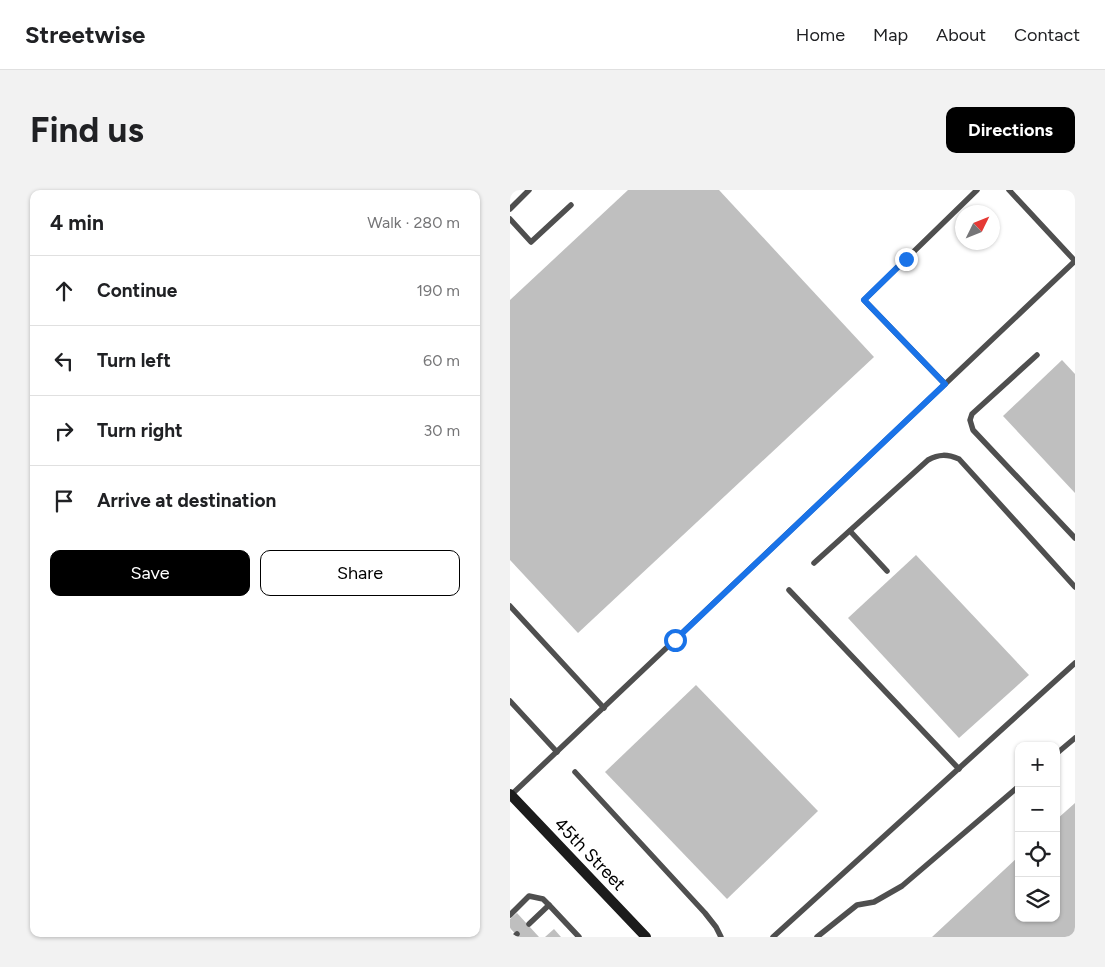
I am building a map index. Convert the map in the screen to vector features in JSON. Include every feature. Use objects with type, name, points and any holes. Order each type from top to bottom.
[{"type":"main road","name":"45th Street","points":[[511,795],[646,937]]},
{"type":"lane","points":[[510,208],[529,190]]},
{"type":"lane","points":[[945,384],[864,300],[977,190]]},
{"type":"lane","points":[[511,795],[1075,261],[1009,190]]},
{"type":"lane","points":[[510,219],[531,242],[571,205]]},
{"type":"lane","points":[[1037,355],[972,414],[970,420],[973,430],[1075,538]]},
{"type":"lane","points":[[814,563],[928,460],[938,455],[949,455],[959,459],[1075,587]]},
{"type":"lane","points":[[850,531],[887,571]]},
{"type":"lane","points":[[789,590],[959,769]]},
{"type":"lane","points":[[510,606],[604,708]]},
{"type":"lane","points":[[773,937],[1075,662]]},
{"type":"lane","points":[[510,701],[557,752]]},
{"type":"lane","points":[[1060,751],[1075,738]]},
{"type":"lane","points":[[575,772],[705,913],[721,937]]},
{"type":"lane","points":[[817,937],[857,905],[874,902],[902,886],[1018,787]]},
{"type":"lane","points":[[510,915],[528,896],[543,899],[579,937]]},
{"type":"lane","points":[[529,924],[549,905]]},
{"type":"building","points":[[628,190],[719,190],[874,357],[578,633],[510,560],[510,300]]},
{"type":"building","points":[[1062,360],[1075,374],[1075,493],[1003,416]]},
{"type":"building","points":[[916,555],[1029,675],[959,738],[848,618]]},
{"type":"building","points":[[696,685],[818,811],[727,899],[605,772]]},
{"type":"building","points":[[1075,803],[1075,937],[932,937],[1015,860],[1015,922],[1060,922],[1060,816]]},
{"type":"building","points":[[517,913],[539,937],[518,937],[510,928],[510,919]]},
{"type":"building","points":[[554,929],[561,937],[545,937]]},
{"type":"route","points":[[675,640],[945,384],[864,300],[906,259]]}]
